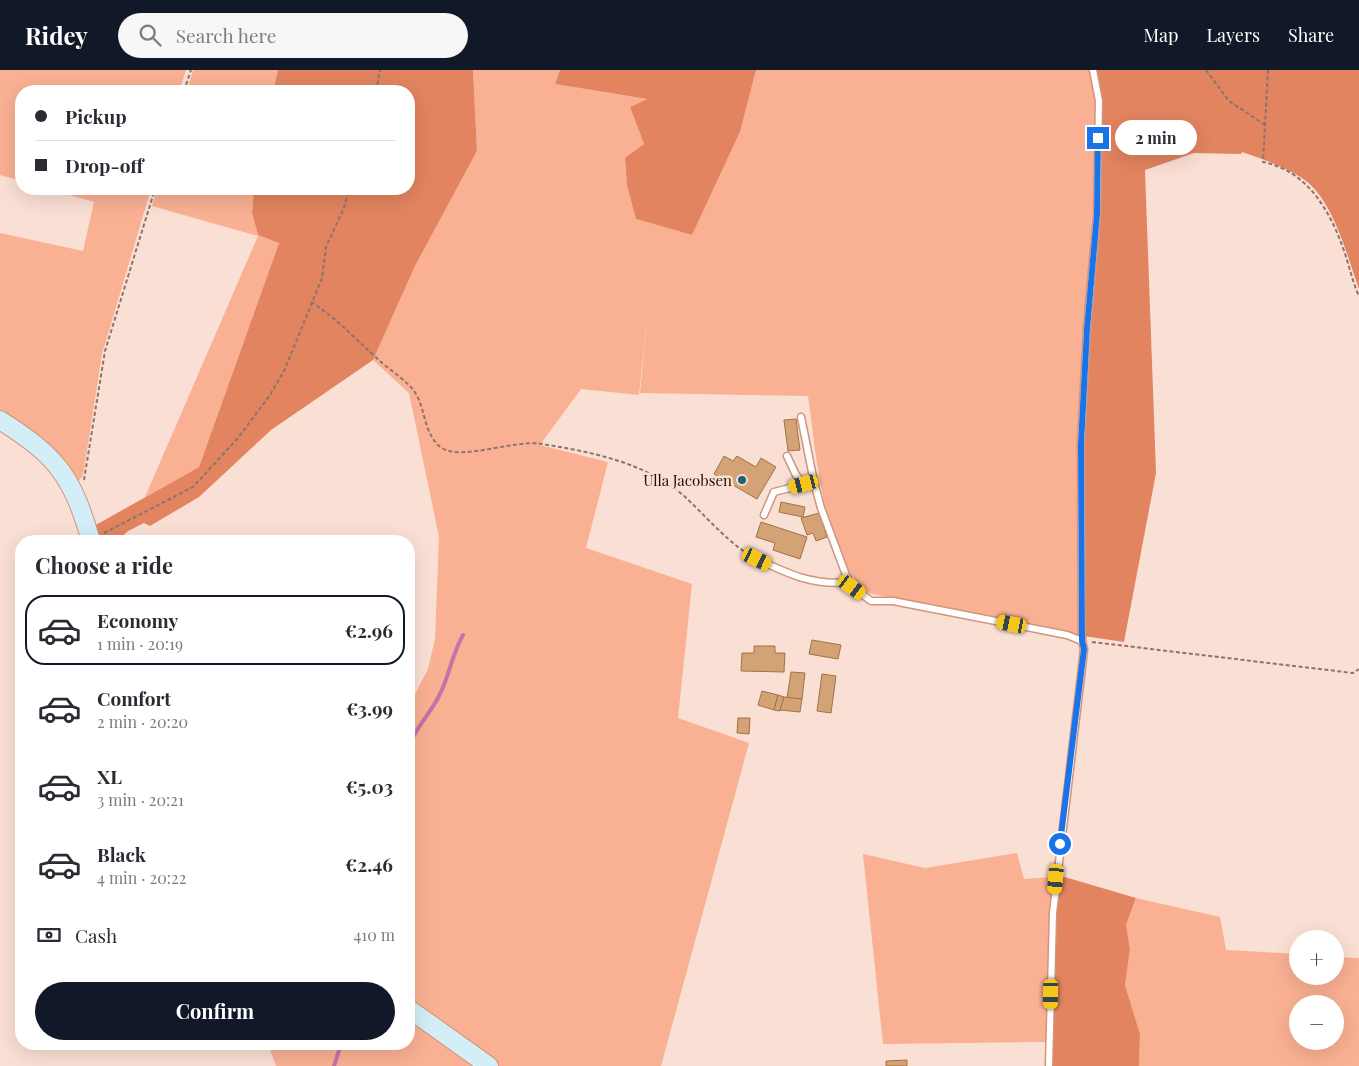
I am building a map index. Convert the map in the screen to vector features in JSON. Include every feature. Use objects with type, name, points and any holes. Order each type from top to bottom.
[{"type":"main road","points":[[0,420],[25,436],[58,465],[77,496],[89,535]]},
{"type":"main road","points":[[415,1013],[489,1066]]},
{"type":"lane","points":[[1049,1066],[1053,913],[1083,658],[1081,444],[1087,329],[1097,204],[1099,101],[1093,70]]},
{"type":"lane","points":[[801,417],[814,482],[852,587],[871,601],[893,601],[930,608],[1067,635],[1082,641]]},
{"type":"lane","points":[[788,456],[796,476],[804,484]]},
{"type":"lane","points":[[764,515],[774,492],[814,482]]},
{"type":"lane","points":[[757,559],[786,573],[813,582],[850,582]]},
{"type":"path","points":[[186,85],[191,70]]},
{"type":"path","points":[[377,85],[380,70]]},
{"type":"path","points":[[1206,70],[1229,101],[1265,125]]},
{"type":"path","points":[[1268,70],[1263,162],[1274,164],[1302,180],[1316,195],[1327,211],[1343,247],[1359,296]]},
{"type":"path","points":[[77,496],[86,475],[105,351],[153,195]]},
{"type":"path","points":[[101,535],[193,487],[238,438],[270,395],[285,369],[322,278],[326,248],[344,208],[347,195]]},
{"type":"path","points":[[311,302],[331,315],[415,392],[430,436],[443,448],[457,452],[478,451],[522,443],[538,443],[592,452],[618,460],[674,489],[741,550],[757,559]]},
{"type":"path","points":[[1082,641],[1353,674],[1359,670]]},
{"type":"shaded area","points":[[0,70],[186,70],[181,85],[15,85],[15,179],[0,175]]},
{"type":"shaded area","points":[[193,70],[278,70],[274,85],[189,85]]},
{"type":"shaded area","points":[[278,70],[473,70],[477,151],[415,266],[373,360],[271,430],[199,497],[150,526],[144,523],[124,535],[99,535],[94,526],[199,467],[279,243],[258,235],[252,213],[254,195],[415,195],[415,85],[274,85]]},
{"type":"shaded area","points":[[473,70],[560,70],[555,84],[647,99],[630,107],[644,144],[625,159],[627,186],[636,219],[692,235],[740,132],[756,70],[1091,70],[1096,112],[1096,159],[1080,388],[1080,636],[868,593],[853,576],[841,554],[831,529],[819,473],[808,396],[640,393],[648,310],[639,395],[581,389],[540,445],[608,462],[586,548],[692,584],[678,718],[749,743],[661,1066],[499,1066],[415,1005],[415,694],[428,669],[435,639],[439,537],[409,393],[373,360],[415,266],[477,151]]},
{"type":"shaded area","points":[[560,70],[756,70],[740,132],[692,235],[636,219],[627,186],[625,158],[644,144],[630,107],[647,99],[555,84]]},
{"type":"shaded area","points":[[1096,70],[1359,70],[1359,289],[1338,229],[1330,213],[1313,187],[1295,174],[1242,152],[1241,154],[1194,153],[1145,170],[1156,473],[1124,642],[1084,636],[1085,388],[1100,213]]},
{"type":"shaded area","points":[[69,195],[149,195],[102,354],[83,476],[76,483],[0,415],[0,233],[83,251],[94,202]]},
{"type":"shaded area","points":[[155,195],[254,195],[252,214],[258,235],[279,243],[199,467],[145,497],[258,236],[152,206]]},
{"type":"shaded area","points":[[1017,853],[1024,879],[1052,877],[1046,1042],[883,1044],[863,854],[925,868]]},
{"type":"shaded area","points":[[1058,875],[1136,898],[1126,925],[1130,949],[1125,985],[1140,1034],[1139,1066],[1051,1066]]},
{"type":"shaded area","points":[[1136,898],[1220,917],[1226,950],[1289,954],[1289,985],[1344,985],[1344,957],[1359,958],[1359,1066],[1139,1066],[1140,1034],[1125,985],[1130,949],[1126,925]]},
{"type":"shaded area","points":[[415,1021],[478,1066],[276,1066],[270,1050],[415,1050]]},
{"type":"building","points":[[796,419],[800,450],[788,451],[784,420]]},
{"type":"building","points":[[724,456],[733,461],[737,456],[756,467],[761,458],[776,467],[757,499],[714,474]]},
{"type":"building","points":[[781,502],[805,507],[803,517],[779,512]]},
{"type":"building","points":[[819,513],[827,537],[816,541],[813,533],[807,535],[801,518]]},
{"type":"building","points":[[761,522],[807,537],[800,559],[773,550],[775,543],[756,537]]},
{"type":"building","points":[[812,640],[841,645],[838,659],[809,654]]},
{"type":"building","points":[[754,646],[775,646],[775,653],[785,653],[784,672],[741,671],[742,653],[754,653]]},
{"type":"building","points":[[791,672],[805,673],[802,699],[787,698]]},
{"type":"building","points":[[822,674],[836,676],[831,713],[817,711]]},
{"type":"building","points":[[762,691],[778,695],[774,710],[758,705]]},
{"type":"building","points":[[778,695],[784,697],[780,711],[774,710]]},
{"type":"building","points":[[784,697],[802,699],[800,712],[780,710]]},
{"type":"building","points":[[738,718],[750,718],[749,734],[737,733]]},
{"type":"building","points":[[907,1060],[907,1066],[886,1066],[886,1061]]},
{"type":"waterway","points":[[415,733],[439,696],[463,635]]},
{"type":"waterway","points":[[334,1066],[339,1050]]},
{"type":"place","name":"Ulla Jacobsen","points":[[742,480]]},
{"type":"route","points":[[1060,844],[1084,649],[1082,641],[1081,444],[1083,386],[1097,214],[1098,138]]}]
